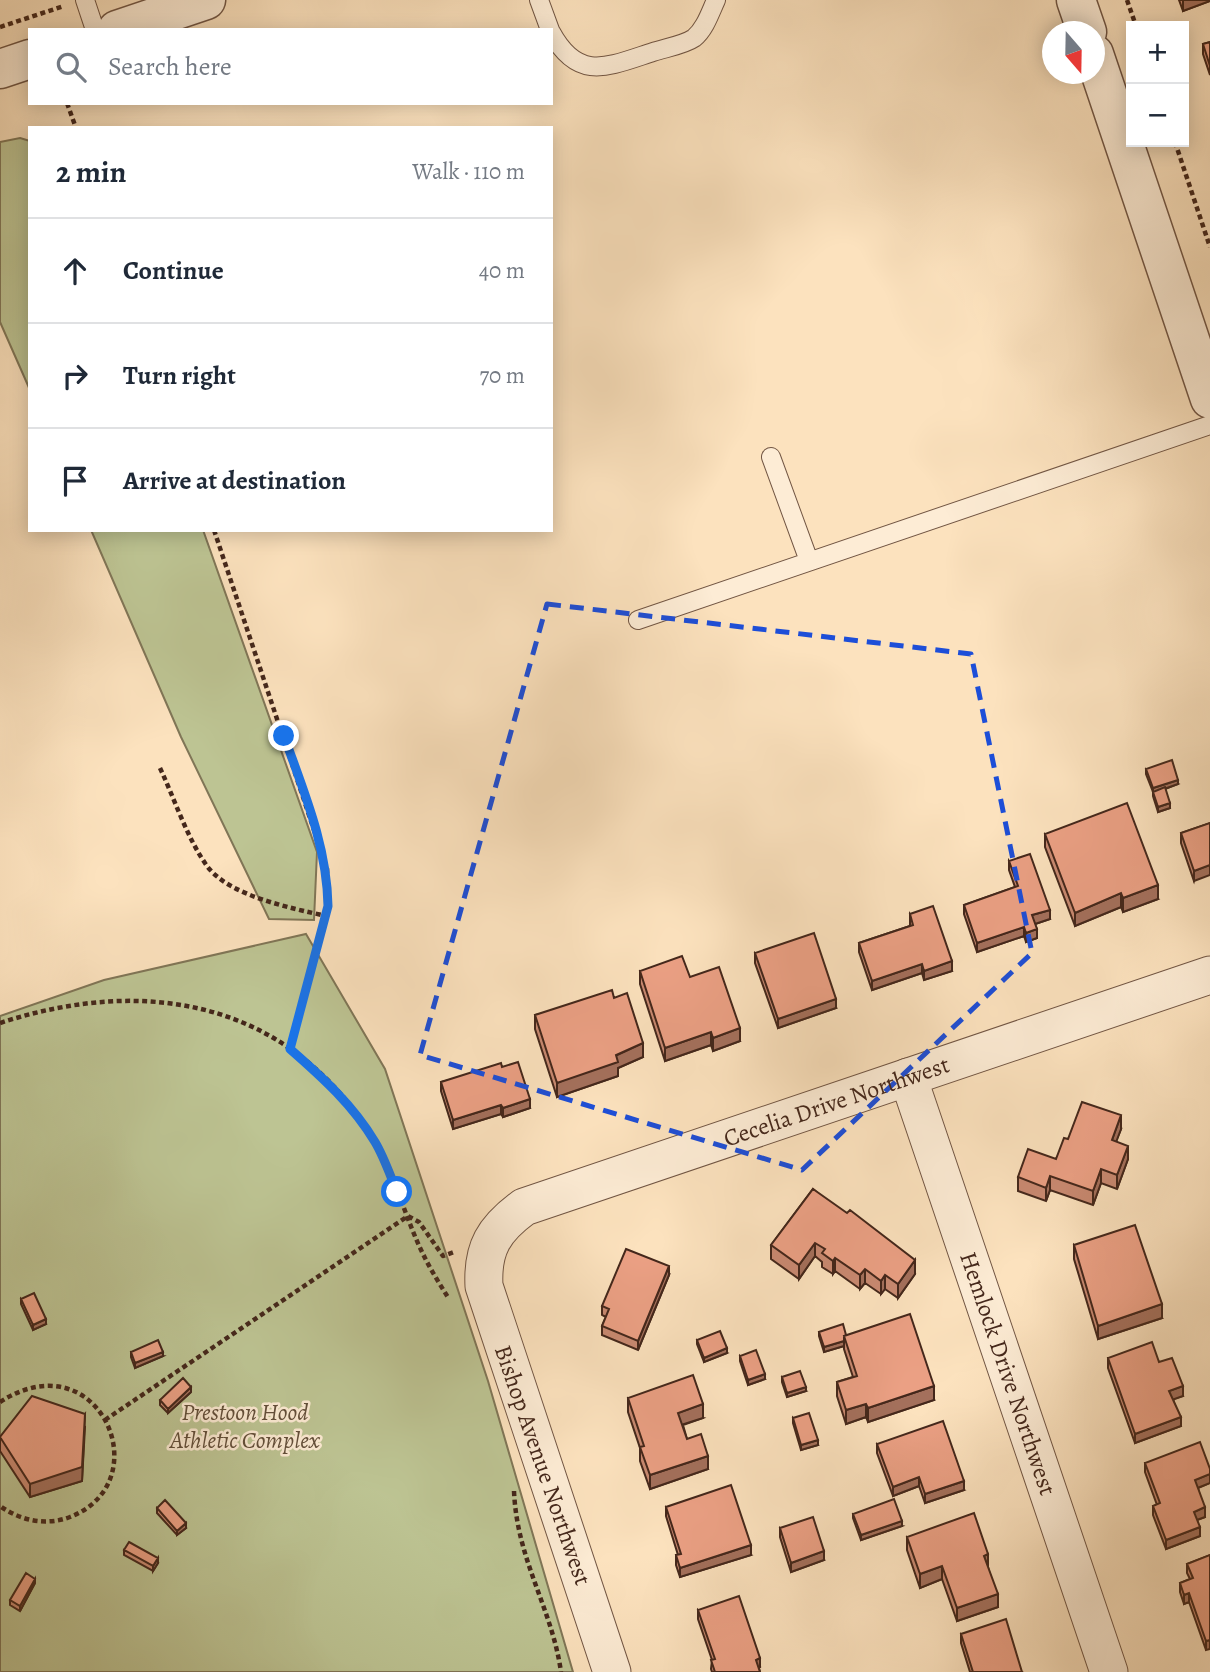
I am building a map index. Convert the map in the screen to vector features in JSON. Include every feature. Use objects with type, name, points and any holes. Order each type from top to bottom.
[{"type":"street","points":[[123,28],[206,0]]},
{"type":"street","points":[[1076,0],[1083,21]]},
{"type":"street","points":[[0,69],[28,60]]},
{"type":"street","points":[[1104,84],[1210,399]]},
{"type":"street","name":"Cecelia Drive Northwest","points":[[485,1256],[501,1224],[524,1207],[1210,975]]},
{"type":"street","name":"Hemlock Drive Northwest","points":[[908,1077],[1109,1672]]},
{"type":"street","name":"Bishop Avenue Northwest","points":[[485,1256],[484,1286],[492,1315],[612,1672]]},
{"type":"lane","points":[[539,0],[550,28]]},
{"type":"lane","points":[[553,35],[564,54],[582,65],[600,67],[694,38],[707,22],[716,0]]},
{"type":"lane","points":[[77,2],[94,28]]},
{"type":"lane","points":[[638,620],[1210,425]]},
{"type":"lane","points":[[771,457],[809,561]]},
{"type":"path","points":[[1127,0],[1134,21]]},
{"type":"path","points":[[0,27],[77,2]]},
{"type":"path","points":[[68,105],[75,126]]},
{"type":"path","points":[[1177,147],[1210,247]]},
{"type":"path","points":[[215,532],[320,838],[327,869],[326,916],[290,1049]]},
{"type":"path","points":[[160,768],[209,869],[237,887],[276,905],[326,916]]},
{"type":"path","points":[[0,1023],[47,1007],[116,999],[167,1001],[215,1012],[252,1027],[290,1049],[332,1086],[354,1111],[376,1143],[425,1258],[450,1301]]},
{"type":"path","points":[[105,1420],[408,1216]]},
{"type":"path","points":[[0,1402],[21,1389],[50,1384],[78,1392],[100,1410],[113,1436],[115,1465],[104,1492],[83,1512],[56,1522],[27,1521],[0,1506]]},
{"type":"path","points":[[514,1483],[515,1520],[525,1560],[549,1625],[561,1672]]},
{"type":"highlighted area","points":[[547,604],[971,654],[1032,953],[802,1170],[420,1055]]},
{"type":"green space","points":[[20,138],[28,140],[28,385],[0,322],[0,142]]},
{"type":"green space","points":[[92,532],[204,532],[317,852],[314,920],[269,919],[181,737]]},
{"type":"green space","name":"Prestoon Hood Athletic Complex","points":[[306,934],[385,1069],[488,1381],[573,1672],[0,1672],[0,1016],[104,980]]},
{"type":"building","points":[[1210,42],[1210,66],[1203,44]]},
{"type":"building","points":[[1172,760],[1178,780],[1153,788],[1146,769]]},
{"type":"building","points":[[1165,787],[1170,803],[1158,807],[1153,792]]},
{"type":"building","points":[[1127,803],[1158,885],[1123,898],[1121,893],[1075,913],[1045,834]]},
{"type":"building","points":[[1210,823],[1210,865],[1194,871],[1181,833]]},
{"type":"building","points":[[1030,854],[1050,910],[1032,915],[1037,929],[1026,933],[1024,927],[977,943],[964,905],[1018,886],[1009,861]]},
{"type":"building","points":[[933,906],[952,961],[924,971],[922,964],[872,981],[859,943],[913,925],[910,914]]},
{"type":"building","points":[[814,933],[836,999],[778,1019],[755,953]]},
{"type":"building","points":[[682,956],[690,977],[719,967],[740,1028],[713,1038],[711,1032],[665,1048],[640,971]]},
{"type":"building","points":[[612,990],[614,998],[627,993],[643,1043],[616,1055],[618,1062],[557,1083],[535,1015]]},
{"type":"building","points":[[518,1062],[530,1099],[453,1120],[441,1082],[501,1063],[502,1067]]},
{"type":"building","points":[[1082,1102],[1121,1115],[1112,1140],[1128,1146],[1117,1175],[1101,1169],[1093,1191],[1050,1176],[1046,1188],[1018,1177],[1028,1149],[1056,1159],[1064,1138],[1068,1139]]},
{"type":"building","points":[[813,1189],[847,1213],[850,1210],[915,1260],[898,1284],[885,1275],[881,1281],[865,1269],[860,1275],[835,1258],[833,1261],[822,1253],[825,1249],[815,1243],[799,1265],[771,1245]]},
{"type":"building","points":[[1135,1225],[1162,1304],[1098,1326],[1074,1245]]},
{"type":"building","points":[[626,1249],[669,1266],[638,1341],[602,1326],[609,1309],[602,1306]]},
{"type":"building","points":[[34,1293],[46,1319],[33,1325],[21,1299]]},
{"type":"building","points":[[910,1314],[934,1386],[868,1408],[866,1404],[846,1410],[837,1382],[857,1376],[844,1336]]},
{"type":"building","points":[[843,1324],[846,1335],[844,1341],[824,1347],[819,1332]]},
{"type":"building","points":[[720,1331],[727,1348],[704,1358],[697,1340]]},
{"type":"building","points":[[158,1340],[163,1352],[135,1363],[131,1352]]},
{"type":"building","points":[[1152,1342],[1159,1362],[1172,1358],[1183,1386],[1169,1391],[1181,1417],[1135,1434],[1108,1358]]},
{"type":"building","points":[[756,1350],[765,1374],[748,1380],[740,1356]]},
{"type":"building","points":[[800,1371],[806,1387],[787,1393],[782,1377]]},
{"type":"building","points":[[693,1375],[703,1404],[678,1413],[687,1439],[701,1434],[708,1456],[650,1475],[640,1447],[644,1446],[628,1398]]},
{"type":"building","points":[[183,1378],[191,1387],[168,1409],[160,1400]]},
{"type":"building","points":[[32,1396],[85,1414],[82,1467],[30,1484],[0,1437]]},
{"type":"building","points":[[809,1413],[818,1440],[801,1445],[793,1418]]},
{"type":"building","points":[[943,1421],[964,1481],[925,1494],[919,1477],[893,1487],[877,1444]]},
{"type":"building","points":[[1200,1442],[1210,1474],[1195,1480],[1205,1507],[1194,1512],[1200,1527],[1166,1540],[1153,1506],[1160,1503],[1145,1463]]},
{"type":"building","points":[[731,1485],[751,1545],[680,1568],[676,1555],[681,1554],[666,1507]]},
{"type":"building","points":[[894,1499],[902,1521],[861,1535],[853,1514]]},
{"type":"building","points":[[165,1500],[186,1523],[177,1531],[157,1508]]},
{"type":"building","points":[[974,1513],[988,1554],[984,1556],[998,1594],[957,1608],[942,1566],[920,1574],[907,1537]]},
{"type":"building","points":[[813,1517],[824,1551],[791,1563],[780,1528]]},
{"type":"building","points":[[129,1542],[158,1558],[153,1566],[124,1550]]},
{"type":"building","points":[[1210,1555],[1210,1640],[1206,1641],[1189,1593],[1184,1595],[1180,1583],[1193,1578],[1187,1564]]},
{"type":"building","points":[[26,1573],[35,1579],[20,1606],[10,1600]]},
{"type":"building","points":[[739,1596],[760,1658],[756,1660],[760,1672],[715,1672],[711,1660],[715,1659],[698,1610]]},
{"type":"building","points":[[1006,1619],[1022,1672],[973,1672],[961,1634]]},
{"type":"route","points":[[284,736],[320,838],[328,888],[328,906],[290,1049],[332,1086],[354,1111],[376,1143],[397,1192]]}]
